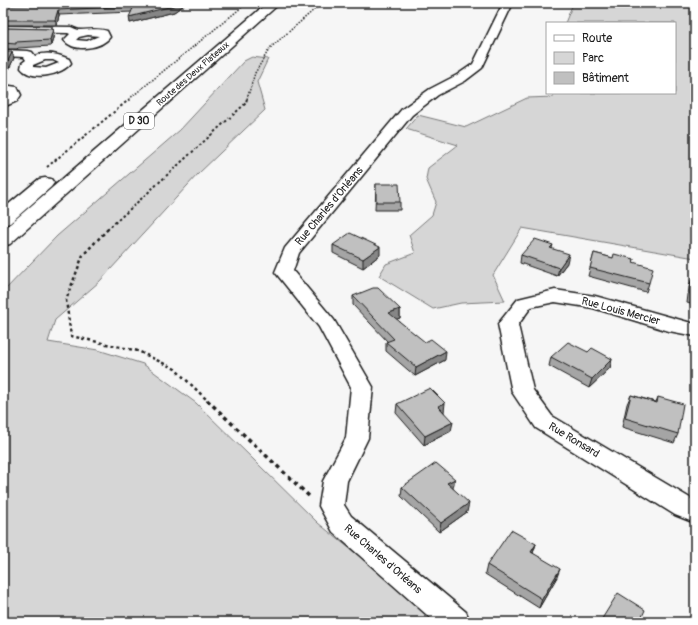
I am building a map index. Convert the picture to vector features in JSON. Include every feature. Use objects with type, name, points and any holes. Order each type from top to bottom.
[{"type":"main road","name":"Route des Deux Plateaux","points":[[82,152],[258,3]]},
{"type":"main road","name":"Route des Deux Plateaux","points":[[3,240],[274,3]]},
{"type":"main road","points":[[3,219],[51,171]]},
{"type":"street","name":"Rue Charles d'Orléans","points":[[456,622],[342,524],[331,506],[335,481],[357,438],[362,387],[327,324],[284,272],[291,252],[406,112],[434,92],[461,78],[478,66],[508,3]]},
{"type":"street","points":[[45,6],[66,4]]},
{"type":"street","points":[[3,29],[71,30],[76,34]]},
{"type":"street","points":[[3,54],[28,54],[32,60]]},
{"type":"street","points":[[3,89],[12,90],[15,95],[13,98],[3,103]]},
{"type":"street","name":"Rue Louis Mercier","points":[[508,324],[525,303],[555,296],[595,302],[676,326],[695,330]]},
{"type":"street","name":"Rue Ronsard","points":[[508,324],[523,392],[544,422],[684,508],[695,512]]},
{"type":"path","name":"D 30","points":[[51,171],[247,3]]},
{"type":"path","points":[[322,3],[270,48],[255,73],[246,103],[118,218],[83,255],[66,300],[71,336],[138,351],[175,369],[310,497],[331,506]]},
{"type":"green space","points":[[569,3],[695,3],[695,258],[522,228],[493,275],[505,301],[461,303],[433,309],[379,276],[386,264],[415,253],[409,235],[432,215],[436,202],[426,179],[428,168],[458,145],[406,129],[418,115],[466,127],[527,98],[553,97],[553,94],[676,94],[676,22],[565,22],[572,6]]},
{"type":"green space","points":[[252,57],[268,59],[257,82],[265,110],[198,174],[99,282],[55,320],[48,342],[98,350],[143,364],[196,403],[318,523],[441,622],[3,622],[3,292],[57,236],[180,130],[244,61]]},
{"type":"building","points":[[86,3],[178,3],[173,6],[129,17],[134,6],[58,10],[55,20],[3,20],[3,6]]},
{"type":"building","points":[[3,28],[53,29],[50,40],[16,42],[16,44],[3,43]]},
{"type":"building","points":[[3,52],[12,52],[7,63],[3,63]]},
{"type":"building","points":[[376,184],[399,184],[400,202],[376,202]]},
{"type":"building","points":[[350,233],[380,247],[363,259],[333,245]]},
{"type":"building","points":[[535,239],[553,245],[550,248],[569,254],[559,268],[521,255]]},
{"type":"building","points":[[594,253],[613,258],[614,254],[634,259],[633,262],[653,268],[649,283],[590,268]]},
{"type":"building","points":[[692,278],[695,279],[695,296],[690,294]]},
{"type":"building","points":[[373,288],[378,288],[400,309],[389,313],[425,342],[431,339],[446,351],[416,367],[386,342],[394,339],[353,296]]},
{"type":"building","points":[[568,342],[588,352],[592,348],[612,359],[592,379],[551,357]]},
{"type":"building","points":[[430,388],[445,403],[438,406],[453,422],[425,436],[397,404]]},
{"type":"building","points":[[631,395],[657,403],[658,397],[683,404],[678,434],[625,418]]},
{"type":"building","points":[[436,463],[455,479],[447,483],[469,503],[441,523],[402,487]]},
{"type":"building","points":[[511,530],[536,544],[531,552],[560,569],[542,599],[487,565]]},
{"type":"building","points":[[618,593],[645,610],[641,619],[646,622],[600,622]]}]
